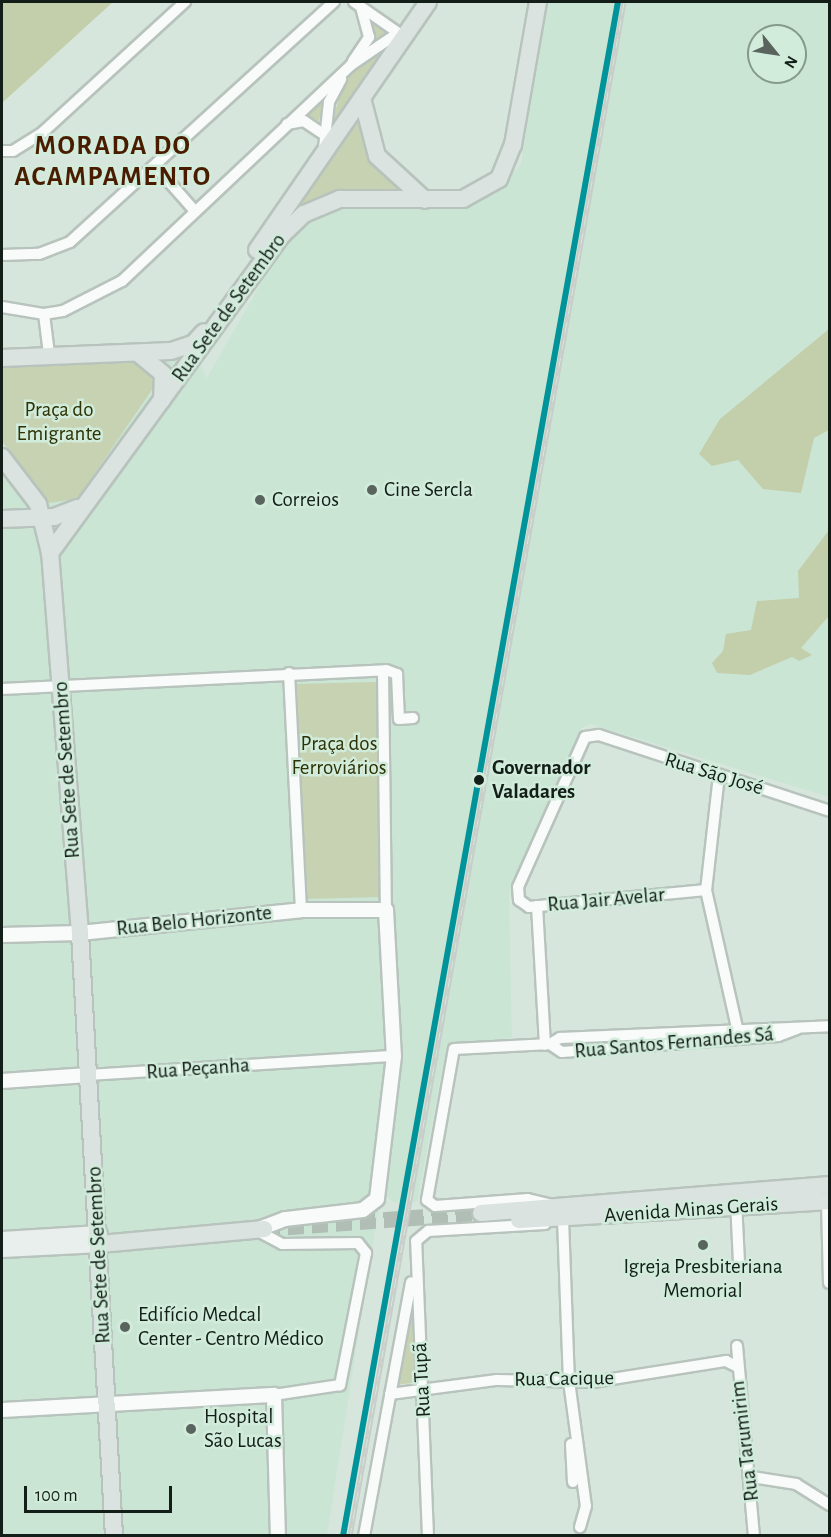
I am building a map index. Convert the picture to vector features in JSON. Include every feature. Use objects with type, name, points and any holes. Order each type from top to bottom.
[{"type":"main road","name":"Rua Sete de Setembro","points":[[138,353],[186,347],[205,330],[323,140],[362,98],[401,35],[428,2]]},
{"type":"main road","name":"Rua Sete de Setembro","points":[[114,1536],[105,1404],[100,1238],[80,933],[50,553],[280,236],[304,214],[340,199],[425,200],[477,196],[504,170],[538,2]]},
{"type":"main road","points":[[362,98],[376,156],[425,200]]},
{"type":"main road","points":[[2,358],[48,354],[138,353],[162,371],[161,401]]},
{"type":"main road","points":[[2,457],[32,493],[43,518],[50,553]]},
{"type":"main road","points":[[2,519],[43,518],[85,503]]},
{"type":"main road","name":"Avenida Minas Gerais","points":[[482,1217],[556,1215],[736,1200],[829,1196]]},
{"type":"main road","points":[[2,1239],[100,1238],[260,1230]]},
{"type":"main road","points":[[2,1249],[100,1238]]},
{"type":"street","points":[[2,151],[13,151],[43,132],[185,2]]},
{"type":"street","points":[[2,255],[39,254],[70,242],[156,167],[334,2]]},
{"type":"street","points":[[2,307],[44,314],[75,307],[122,281],[194,209],[351,65],[401,35],[358,5]]},
{"type":"street","points":[[323,140],[331,97],[369,37],[358,5]]},
{"type":"street","points":[[287,124],[304,121],[323,140]]},
{"type":"street","points":[[156,167],[194,209]]},
{"type":"street","points":[[44,314],[48,354]]},
{"type":"street","points":[[2,689],[289,672],[383,670],[396,674],[399,719],[413,718]]},
{"type":"street","points":[[260,1230],[285,1219],[363,1210],[377,1199],[394,1056],[386,910],[383,670]]},
{"type":"street","points":[[289,672],[302,910]]},
{"type":"street","name":"Rua São José","points":[[537,906],[521,903],[518,886],[581,743],[599,735],[830,811]]},
{"type":"street","points":[[719,775],[706,890],[737,1029]]},
{"type":"street","name":"Rua Jair Avelar","points":[[548,1045],[537,906],[706,890]]},
{"type":"street","name":"Rua Belo Horizonte","points":[[2,935],[80,933],[302,910],[386,910]]},
{"type":"street","name":"Rua Santos Fernandes Sá","points":[[431,1204],[427,1188],[454,1049],[548,1045],[560,1038],[830,1026]]},
{"type":"street","name":"Rua Santos Fernandes Sá","points":[[548,1045],[562,1052],[777,1036],[800,1028]]},
{"type":"street","name":"Rua Peçanha","points":[[2,1081],[394,1056]]},
{"type":"street","points":[[829,1196],[829,1282]]},
{"type":"street","name":"Avenida Minas Gerais","points":[[431,1204],[528,1199],[556,1215]]},
{"type":"street","points":[[736,1200],[739,1262]]},
{"type":"street","points":[[556,1215],[568,1381],[586,1506],[579,1527]]},
{"type":"street","name":"Avenida Minas Gerais","points":[[428,1231],[533,1227],[556,1215]]},
{"type":"street","points":[[2,1410],[274,1395],[336,1389],[344,1377],[366,1260],[363,1246],[355,1242],[282,1244],[260,1230]]},
{"type":"street","name":"Rua Tupã","points":[[428,1231],[416,1241],[414,1269],[424,1386],[428,1536]]},
{"type":"street","points":[[364,1536],[414,1269]]},
{"type":"street","name":"Rua Tarumirim","points":[[737,1346],[736,1366],[752,1477],[754,1536]]},
{"type":"street","name":"Rua Cacique","points":[[390,1394],[424,1386],[568,1381],[652,1375],[726,1361],[736,1366]]},
{"type":"street","points":[[570,1393],[573,1482]]},
{"type":"street","points":[[274,1395],[278,1536]]},
{"type":"street","points":[[752,1477],[796,1484],[830,1505]]},
{"type":"shaded area","points":[[2,2],[113,2],[2,103]]},
{"type":"shaded area","points":[[546,2],[829,2],[829,797],[590,724],[581,729],[509,894],[512,1038],[447,1044],[417,1202],[393,1202],[381,1192],[327,1535],[2,1535],[2,353],[189,340],[207,378],[268,271],[309,218],[339,204],[453,205],[494,195],[521,164]],"holes":[[[598,158],[563,354],[569,296]]]},
{"type":"shaded area","points":[[829,329],[829,430],[814,438],[801,493],[763,489],[738,460],[712,466],[699,454],[720,419]]},
{"type":"shaded area","points":[[829,530],[829,616],[801,648],[812,655],[799,661],[792,657],[750,675],[717,673],[712,663],[723,651],[726,634],[751,630],[757,601],[799,598],[798,571]]},
{"type":"green space","points":[[369,16],[387,33],[367,48],[373,28]]},
{"type":"green space","points":[[391,45],[329,130],[346,77]]},
{"type":"green space","points":[[326,91],[319,121],[303,113]]},
{"type":"green space","points":[[357,117],[372,158],[402,189],[340,191],[290,210]]},
{"type":"green space","name":"Praça do Emigrante","points":[[132,357],[143,360],[157,381],[154,387],[77,499],[48,503],[2,441],[2,366]]},
{"type":"green space","name":"Praça dos Ferroviários","points":[[377,682],[382,897],[302,899],[297,684]]},
{"type":"green space","points":[[413,1285],[421,1382],[394,1385]]},
{"type":"tunnel","points":[[264,1229],[481,1213]]},
{"type":"railway","points":[[350,1536],[624,2]]},
{"type":"transit line","points":[[343,1536],[618,2]]},
{"type":"place","name":"Cine Sercla","points":[[372,490]]},
{"type":"place","name":"Correios","points":[[260,500]]},
{"type":"place","name":"Governador Valadares","points":[[479,780]]},
{"type":"place","name":"Igreja Presbiteriana Memorial","points":[[703,1245]]},
{"type":"place","name":"Edifício Medcal Center - Centro Médico","points":[[125,1327]]},
{"type":"place","name":"Hospital São Lucas","points":[[191,1429]]},
{"type":"district","name":"MORADA DO ACAMPAMENTO","points":[[113,160]]}]
